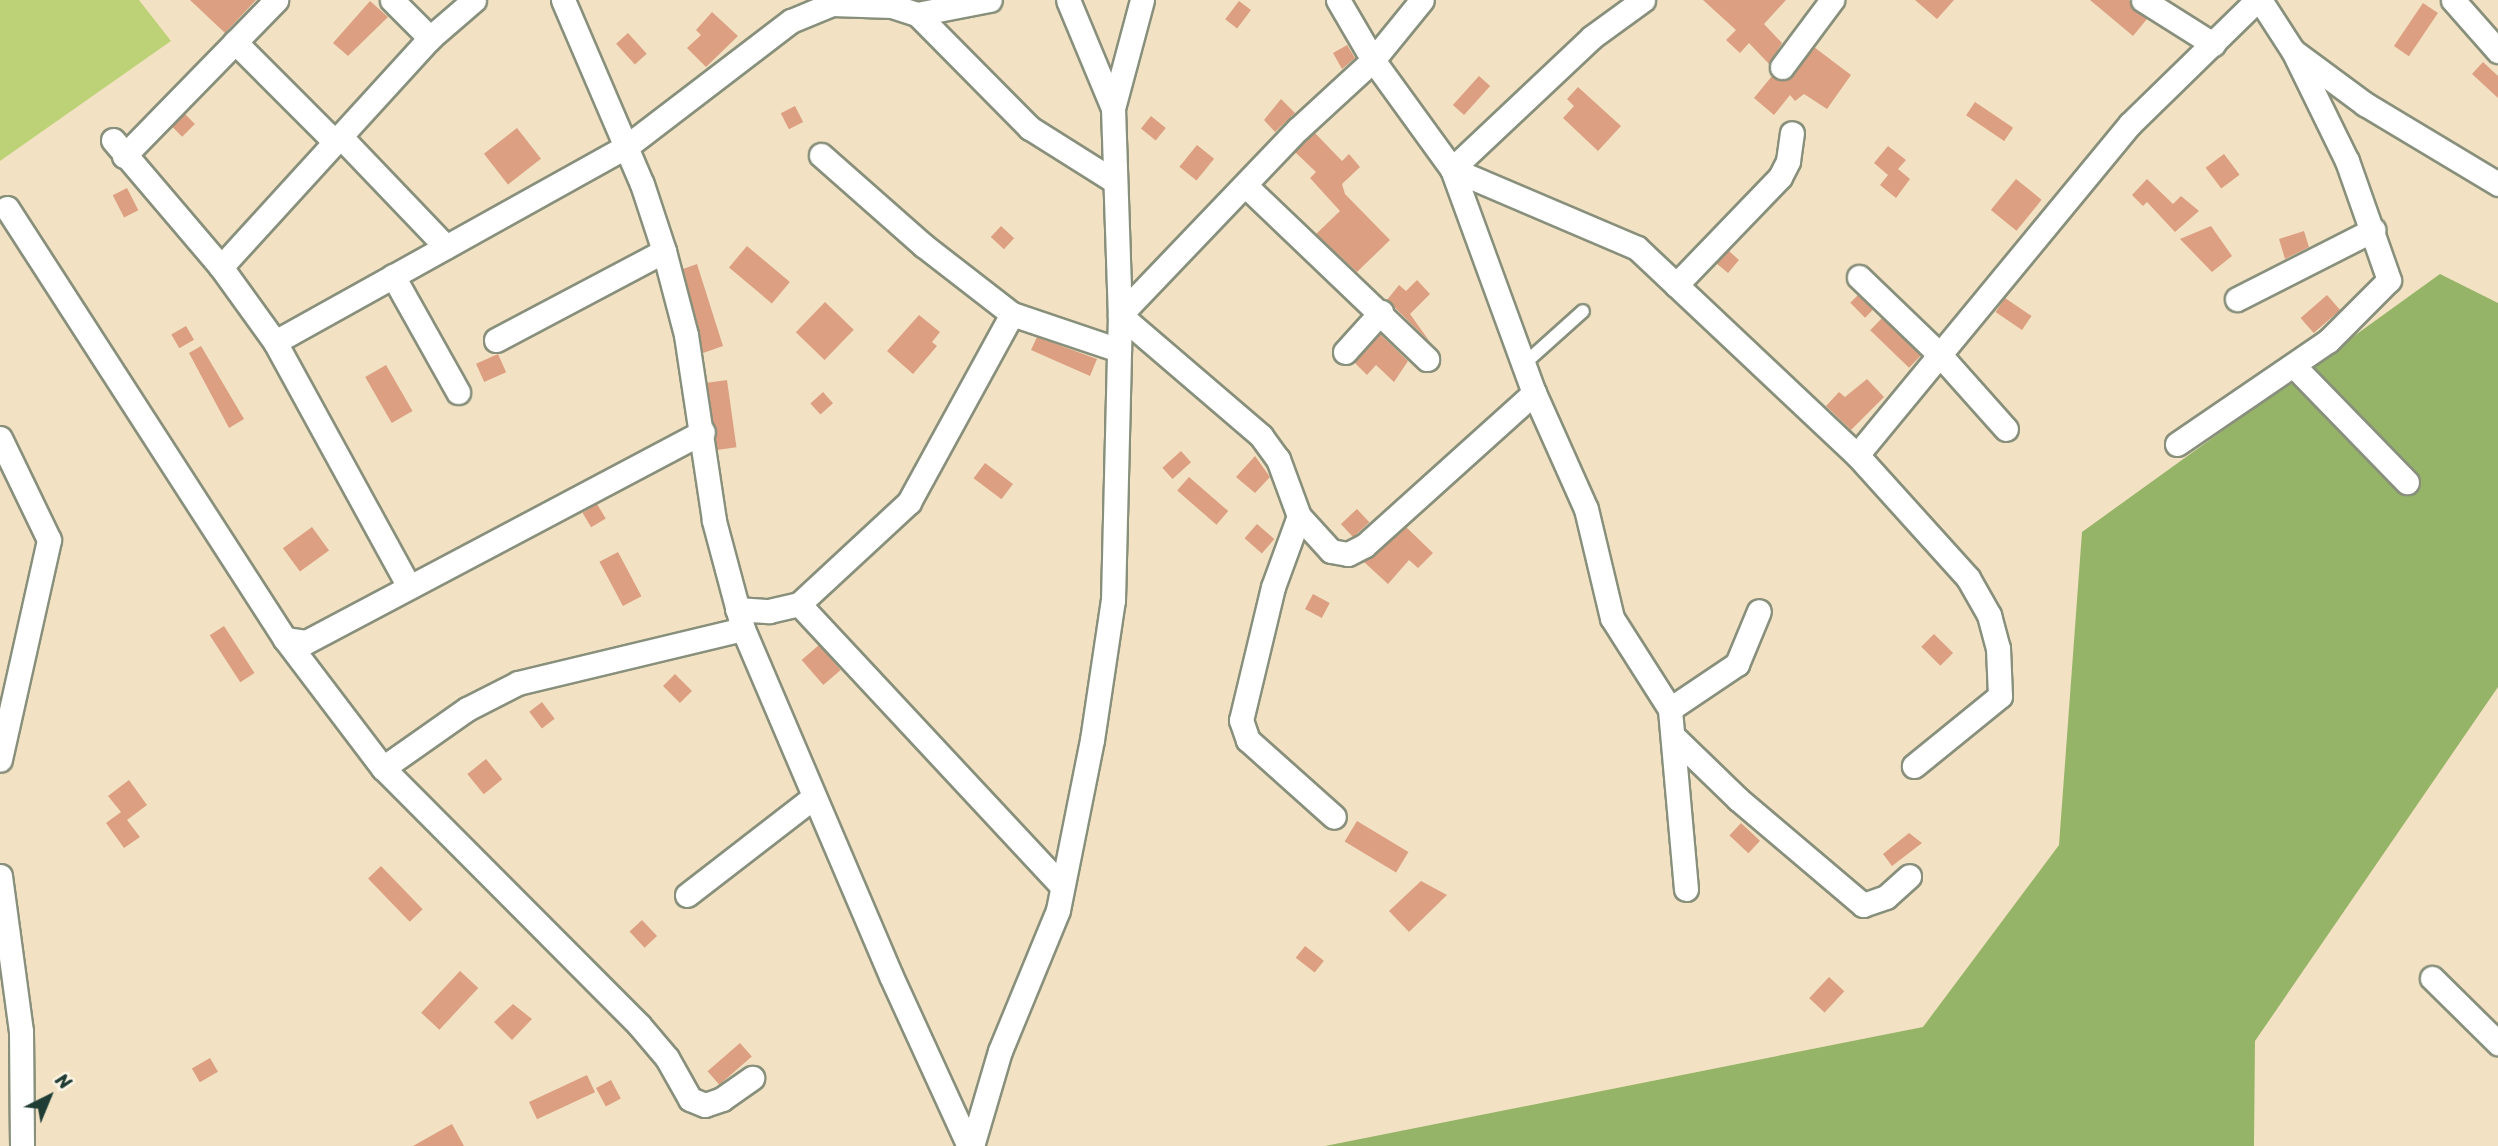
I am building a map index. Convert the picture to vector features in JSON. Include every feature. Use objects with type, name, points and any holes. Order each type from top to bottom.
[{"type":"street","points":[[276,0],[235,42],[119,148],[221,267],[275,342],[408,585]]},
{"type":"street","points":[[391,0],[430,38]]},
{"type":"street","points":[[221,267],[430,38],[474,0]]},
{"type":"street","points":[[563,0],[626,147],[664,251],[687,335],[704,432],[714,521],[740,619],[814,797],[971,1146]]},
{"type":"street","points":[[917,14],[990,0]]},
{"type":"street","points":[[1068,0],[1113,108]]},
{"type":"street","points":[[971,1146],[1000,1051],[1058,910],[1092,740],[1113,600],[1121,315],[1113,108],[1142,0]]},
{"type":"street","points":[[1338,0],[1373,60],[1452,169],[1534,393],[1586,509],[1612,618],[1671,709],[1686,889]]},
{"type":"street","points":[[1121,315],[1245,185],[1373,60],[1422,0]]},
{"type":"street","points":[[1452,169],[1592,37],[1643,0]]},
{"type":"street","points":[[1782,68],[1832,0]]},
{"type":"street","points":[[2143,0],[2213,44]]},
{"type":"street","points":[[1857,455],[2130,124],[2259,0],[2293,51],[2351,169],[2389,279],[2328,341],[2177,444]]},
{"type":"street","points":[[2453,0],[2498,51]]},
{"type":"street","points":[[275,342],[626,147],[791,22],[832,5],[892,6],[917,14],[1030,128],[1114,181]]},
{"type":"street","points":[[235,42],[446,247]]},
{"type":"street","points":[[2293,51],[2365,104],[2498,184]]},
{"type":"street","points":[[1676,285],[1780,177],[1788,161],[1792,133]]},
{"type":"street","points":[[821,155],[923,245],[1012,314],[1119,349]]},
{"type":"street","points":[[1452,169],[1637,248],[1857,455],[1968,578],[1989,615],[1998,648],[2000,695],[1914,766]]},
{"type":"street","points":[[1245,185],[1381,312],[1427,359]]},
{"type":"street","points":[[7,208],[285,639],[383,768],[639,1025],[667,1058],[690,1100],[705,1105],[722,1099],[752,1078]]},
{"type":"street","points":[[2237,299],[2373,230]]},
{"type":"street","points":[[496,340],[664,251]]},
{"type":"street","points":[[393,276],[458,393]]},
{"type":"street","points":[[1859,277],[1940,355],[2006,429]]},
{"type":"street","points":[[1345,352],[1381,312]]},
{"type":"street","points":[[383,768],[467,709],[518,683],[799,604],[909,502],[1012,314]]},
{"type":"street","points":[[1121,315],[1261,436],[1278,459],[1299,516],[1331,551],[1348,554],[1364,546],[1534,393]]},
{"type":"street","points":[[2294,366],[2407,482]]},
{"type":"street","points":[[285,639],[306,642],[408,585],[704,432]]},
{"type":"street","points":[[0,438],[49,540],[0,760]]},
{"type":"street","points":[[1299,516],[1273,587],[1241,720],[1248,740],[1334,817]]},
{"type":"street","points":[[799,604],[1062,886]]},
{"type":"street","points":[[1671,709],[1737,664],[1759,611]]},
{"type":"street","points":[[1673,736],[1738,799],[1863,905],[1880,901],[1909,876]]},
{"type":"street","points":[[687,895],[814,797]]},
{"type":"street","points":[[0,876],[21,1031],[22,1146]]},
{"type":"street","points":[[2432,978],[2498,1044]]},
{"type":"lane","points":[[1524,364],[1583,311]]},
{"type":"green space","points":[[0,0],[139,0],[171,41],[0,161]]},
{"type":"green space","points":[[2440,274],[2498,303],[2498,687],[2255,1041],[2254,1146],[1325,1146],[1923,1027],[2059,845],[2082,532]]},
{"type":"building","points":[[190,0],[256,0],[225,33]]},
{"type":"building","points":[[1703,0],[1786,0],[1764,24],[1782,43],[1769,64],[1749,43],[1740,53],[1726,40],[1736,30]]},
{"type":"building","points":[[1915,0],[1954,0],[1937,19]]},
{"type":"building","points":[[2090,0],[2129,0],[2147,19],[2133,36]]},
{"type":"building","points":[[370,1],[388,17],[348,56],[333,43]]},
{"type":"building","points":[[1239,1],[1251,10],[1237,28],[1225,19]]},
{"type":"building","points":[[2423,3],[2438,13],[2409,56],[2394,46]]},
{"type":"building","points":[[712,12],[738,36],[706,67],[687,48],[701,35],[696,30]]},
{"type":"building","points":[[628,33],[647,54],[635,65],[616,44]]},
{"type":"building","points":[[1347,45],[1355,58],[1342,69],[1333,53]]},
{"type":"building","points":[[1814,47],[1851,75],[1827,109],[1804,94],[1795,101],[1790,95],[1774,115],[1754,98],[1772,76],[1781,81],[1793,76]]},
{"type":"building","points":[[2483,62],[2498,76],[2498,98],[2472,74]]},
{"type":"building","points":[[1479,76],[1490,86],[1464,115],[1453,105]]},
{"type":"building","points":[[1578,87],[1621,126],[1598,151],[1563,118],[1574,106],[1567,99]]},
{"type":"building","points":[[1281,99],[1295,113],[1275,132],[1264,120]]},
{"type":"building","points":[[1975,102],[2013,128],[2004,141],[1966,115]]},
{"type":"building","points":[[795,106],[803,122],[789,129],[781,113]]},
{"type":"building","points":[[185,114],[195,124],[182,137],[172,127]]},
{"type":"building","points":[[1151,116],[1166,128],[1156,140],[1141,128]]},
{"type":"building","points":[[517,128],[541,159],[508,185],[484,154]]},
{"type":"building","points":[[1315,133],[1342,161],[1349,154],[1360,167],[1342,184],[1345,194],[1390,240],[1357,272],[1316,234],[1340,211],[1310,178],[1316,172],[1295,152]]},
{"type":"building","points":[[1197,145],[1214,159],[1196,181],[1179,167]]},
{"type":"building","points":[[1888,146],[1906,160],[1898,169],[1910,179],[1896,198],[1880,185],[1888,175],[1874,163]]},
{"type":"building","points":[[2224,154],[2240,175],[2221,189],[2206,168]]},
{"type":"building","points":[[2016,179],[2042,200],[2016,231],[1991,210]]},
{"type":"building","points":[[2147,179],[2173,204],[2181,196],[2199,211],[2175,232],[2147,202],[2143,206],[2132,195]]},
{"type":"building","points":[[127,188],[138,210],[124,218],[113,195]]},
{"type":"building","points":[[1001,226],[1014,238],[1004,249],[991,237]]},
{"type":"building","points":[[2211,226],[2232,256],[2212,272],[2180,239]]},
{"type":"building","points":[[2304,231],[2309,247],[2285,259],[2279,239]]},
{"type":"building","points":[[747,246],[790,282],[772,303],[729,267]]},
{"type":"building","points":[[1729,251],[1739,260],[1728,273],[1716,263]]},
{"type":"building","points":[[697,264],[723,346],[703,353],[683,269]]},
{"type":"building","points":[[1417,280],[1430,294],[1410,314],[1430,342],[1387,300],[1399,285],[1406,291]]},
{"type":"building","points":[[1858,295],[1873,310],[1865,318],[1850,303]]},
{"type":"building","points":[[2327,295],[2340,310],[2314,333],[2301,318]]},
{"type":"building","points":[[2005,298],[2032,316],[2022,330],[1995,312]]},
{"type":"building","points":[[825,302],[854,330],[825,360],[796,332]]},
{"type":"building","points":[[919,315],[940,332],[932,342],[937,346],[913,374],[887,351]]},
{"type":"building","points":[[1882,318],[1921,356],[1909,368],[1870,330]]},
{"type":"building","points":[[186,326],[194,340],[179,348],[171,334]]},
{"type":"building","points":[[1380,334],[1408,361],[1394,382],[1376,365],[1367,375],[1354,362]]},
{"type":"building","points":[[1037,337],[1097,359],[1090,376],[1031,350]]},
{"type":"building","points":[[201,346],[244,419],[229,428],[189,353]]},
{"type":"building","points":[[498,354],[506,372],[484,382],[476,364]]},
{"type":"building","points":[[386,365],[412,411],[392,423],[365,377]]},
{"type":"building","points":[[1867,379],[1884,397],[1851,430],[1826,406],[1839,392],[1845,397]]},
{"type":"building","points":[[727,380],[736,447],[717,450],[707,383]]},
{"type":"building","points":[[823,392],[833,403],[820,415],[810,403]]},
{"type":"building","points":[[1181,451],[1191,462],[1172,479],[1162,468]]},
{"type":"building","points":[[1255,456],[1270,477],[1255,493],[1236,477]]},
{"type":"building","points":[[985,463],[1013,484],[1002,499],[974,478]]},
{"type":"building","points":[[1189,477],[1228,511],[1216,525],[1177,491]]},
{"type":"building","points":[[597,504],[606,519],[591,527],[582,513]]},
{"type":"building","points":[[1357,509],[1369,522],[1353,537],[1341,524]]},
{"type":"building","points":[[1257,524],[1274,539],[1262,553],[1245,538]]},
{"type":"building","points":[[312,527],[329,550],[300,572],[283,548]]},
{"type":"building","points":[[1406,527],[1433,553],[1418,568],[1409,560],[1388,584],[1364,562]]},
{"type":"building","points":[[618,552],[641,596],[623,606],[599,562]]},
{"type":"building","points":[[1313,594],[1330,603],[1322,618],[1305,609]]},
{"type":"building","points":[[224,626],[254,673],[240,682],[210,635]]},
{"type":"building","points":[[1934,634],[1953,653],[1940,666],[1921,647]]},
{"type":"building","points":[[819,645],[841,670],[823,685],[802,660]]},
{"type":"building","points":[[675,674],[692,691],[680,703],[663,686]]},
{"type":"building","points":[[542,702],[555,719],[542,728],[529,712]]},
{"type":"building","points":[[486,759],[502,779],[484,794],[467,774]]},
{"type":"building","points":[[129,780],[147,805],[127,820],[140,837],[124,848],[106,823],[121,812],[108,796]]},
{"type":"building","points":[[1357,821],[1408,852],[1396,872],[1345,842]]},
{"type":"building","points":[[1741,823],[1760,841],[1748,853],[1729,835]]},
{"type":"building","points":[[1909,833],[1922,843],[1892,866],[1883,854]]},
{"type":"building","points":[[381,866],[423,909],[410,922],[368,879]]},
{"type":"building","points":[[1421,881],[1447,895],[1409,932],[1389,911]]},
{"type":"building","points":[[642,920],[657,936],[645,948],[630,932]]},
{"type":"building","points":[[1305,946],[1324,961],[1315,973],[1296,958]]},
{"type":"building","points":[[460,971],[478,988],[439,1030],[421,1013]]},
{"type":"building","points":[[1829,977],[1844,991],[1825,1013],[1809,998]]},
{"type":"building","points":[[513,1004],[532,1019],[512,1040],[494,1022]]},
{"type":"building","points":[[740,1043],[752,1057],[719,1085],[708,1071]]},
{"type":"building","points":[[210,1058],[218,1072],[200,1082],[192,1068]]},
{"type":"building","points":[[587,1075],[595,1092],[537,1119],[529,1102]]},
{"type":"building","points":[[611,1080],[621,1099],[606,1107],[596,1088]]},
{"type":"building","points":[[452,1124],[464,1146],[413,1146]]}]
